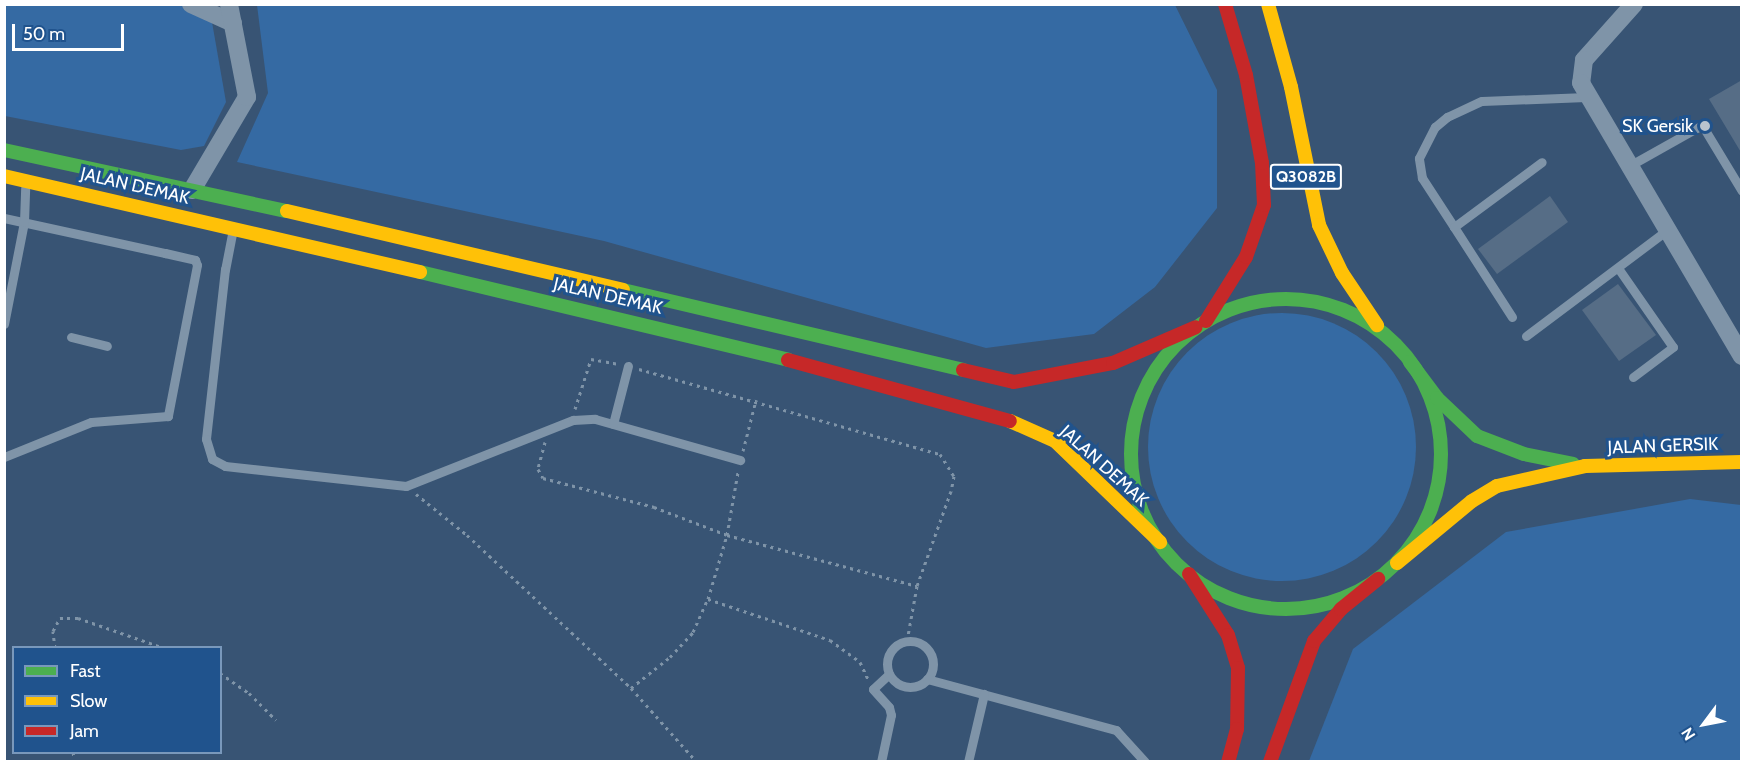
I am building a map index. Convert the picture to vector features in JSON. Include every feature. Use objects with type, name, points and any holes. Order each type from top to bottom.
[{"type":"main road","points":[[1225,4],[1246,75],[1262,163],[1264,205],[1246,256],[1201,324],[1155,371],[1134,427],[1134,480],[1146,519],[1160,542],[1189,574],[1228,634],[1238,668],[1237,729],[1228,762]]},
{"type":"main road","name":"Q3082B","points":[[1268,4],[1291,87],[1319,225],[1342,273],[1384,334]]},
{"type":"main road","name":"JALAN DEMAK","points":[[4,150],[192,190],[1014,382],[1113,363],[1250,303],[1297,300],[1343,310],[1384,334]]},
{"type":"main road","name":"JALAN DEMAK","points":[[4,176],[234,227],[687,333],[992,413],[1055,441],[1160,542]]},
{"type":"main road","points":[[1384,334],[1410,362],[1437,398],[1477,436],[1524,454],[1585,466]]},
{"type":"main road","points":[[1396,563],[1427,518],[1440,465],[1432,405],[1410,362]]},
{"type":"main road","name":"JALAN GERSIK","points":[[1585,466],[1742,462]]},
{"type":"main road","points":[[1270,762],[1314,641],[1341,609],[1472,501],[1497,486],[1585,466]]},
{"type":"main road","points":[[1189,574],[1233,599],[1283,609],[1333,602],[1378,579]]},
{"type":"street","points":[[191,4],[233,22]]},
{"type":"street","points":[[192,190],[247,97],[229,4]]},
{"type":"street","points":[[1634,4],[1584,60],[1581,83],[1586,97],[1742,356]]},
{"type":"lane","points":[[1512,317],[1422,178],[1419,158],[1435,127],[1447,117],[1482,101],[1586,97]]},
{"type":"lane","points":[[1629,166],[1702,125],[1742,191]]},
{"type":"lane","points":[[1454,227],[1542,162]]},
{"type":"lane","points":[[4,324],[24,222],[26,180]]},
{"type":"lane","points":[[4,218],[185,258],[197,265],[170,414],[167,418],[130,418],[91,422],[4,457]]},
{"type":"lane","points":[[234,227],[225,269],[206,439],[212,459],[237,468],[406,486],[573,420],[595,419],[740,460]]},
{"type":"lane","points":[[1526,336],[1666,231]]},
{"type":"lane","points":[[1618,268],[1672,347],[1633,377]]},
{"type":"lane","points":[[71,337],[107,346]]},
{"type":"lane","points":[[613,424],[628,366]]},
{"type":"lane","points":[[881,762],[891,715],[890,707],[873,689],[890,674],[890,653],[907,641],[928,650],[932,665],[927,679]]},
{"type":"lane","points":[[890,674],[907,686],[927,679],[1116,730],[1128,738],[1145,762]]},
{"type":"lane","points":[[968,762],[984,694]]},
{"type":"path","points":[[573,420],[591,359],[628,366],[756,400],[940,454],[954,476],[951,491],[917,586],[907,641]]},
{"type":"path","points":[[631,687],[670,657],[693,632],[708,599],[727,535],[740,460],[756,400]]},
{"type":"path","points":[[547,431],[538,469],[543,478],[654,507],[727,535],[917,586]]},
{"type":"path","points":[[406,486],[467,534],[631,687],[697,762]]},
{"type":"path","points":[[708,599],[830,640],[860,662],[873,689]]},
{"type":"path","points":[[55,646],[53,631],[60,618],[78,618],[158,646]]},
{"type":"path","points":[[222,674],[249,693],[276,720]]},
{"type":"shaded area","points":[[4,5],[209,5],[226,102],[204,146],[181,150],[5,116]]},
{"type":"shaded area","points":[[257,5],[1175,5],[1217,90],[1217,208],[1155,287],[1094,334],[986,348],[604,241],[237,162],[268,93]]},
{"type":"shaded area","points":[[1282,313],[1321,319],[1345,329],[1367,344],[1385,362],[1400,384],[1410,408],[1416,447],[1410,486],[1400,510],[1385,532],[1367,550],[1345,565],[1321,575],[1282,581],[1243,575],[1219,565],[1197,550],[1179,532],[1164,510],[1154,486],[1148,447],[1154,408],[1164,384],[1179,362],[1197,344],[1219,329],[1243,319]]},
{"type":"shaded area","points":[[1690,499],[1741,505],[1741,761],[1309,761],[1353,649],[1506,532]]},
{"type":"building","points":[[1742,80],[1742,154],[1709,99]]},
{"type":"building","points":[[1550,196],[1568,222],[1497,274],[1478,249]]},
{"type":"building","points":[[1618,284],[1656,335],[1619,361],[1582,310]]},
{"type":"traffic: fast","points":[[4,150],[287,211]]},
{"type":"traffic: fast","points":[[420,272],[788,360]]},
{"type":"traffic: fast","points":[[623,290],[963,370]]},
{"type":"traffic: fast","points":[[1286,299],[1316,302],[1345,311],[1372,325],[1406,356],[1422,381],[1434,409],[1441,454],[1438,484],[1429,513],[1415,540],[1384,574],[1359,590],[1331,602],[1286,609],[1256,606],[1227,597],[1200,583],[1166,552],[1150,527],[1138,499],[1131,454],[1134,424],[1143,395],[1157,368],[1188,334],[1213,318],[1241,306],[1286,299]]},
{"type":"traffic: fast","points":[[1410,362],[1437,398],[1477,436],[1524,454],[1573,464]]},
{"type":"traffic: slow","points":[[1268,4],[1291,87],[1319,225],[1342,273],[1377,325]]},
{"type":"traffic: slow","points":[[4,176],[420,272]]},
{"type":"traffic: slow","points":[[287,211],[623,290]]},
{"type":"traffic: slow","points":[[1010,421],[1055,441],[1160,542]]},
{"type":"traffic: slow","points":[[1397,563],[1472,501],[1497,486],[1585,466],[1742,462]]},
{"type":"traffic: jam","points":[[1206,321],[1246,257],[1264,205],[1262,163],[1246,75],[1225,4]]},
{"type":"traffic: jam","points":[[963,370],[1014,382],[1113,363],[1196,327]]},
{"type":"traffic: jam","points":[[788,360],[1010,421]]},
{"type":"traffic: jam","points":[[1189,574],[1228,635],[1238,668],[1237,729],[1228,762]]},
{"type":"traffic: jam","points":[[1270,762],[1314,641],[1341,609],[1378,579]]},
{"type":"place","name":"SK Gersik","points":[[1705,126]]}]
